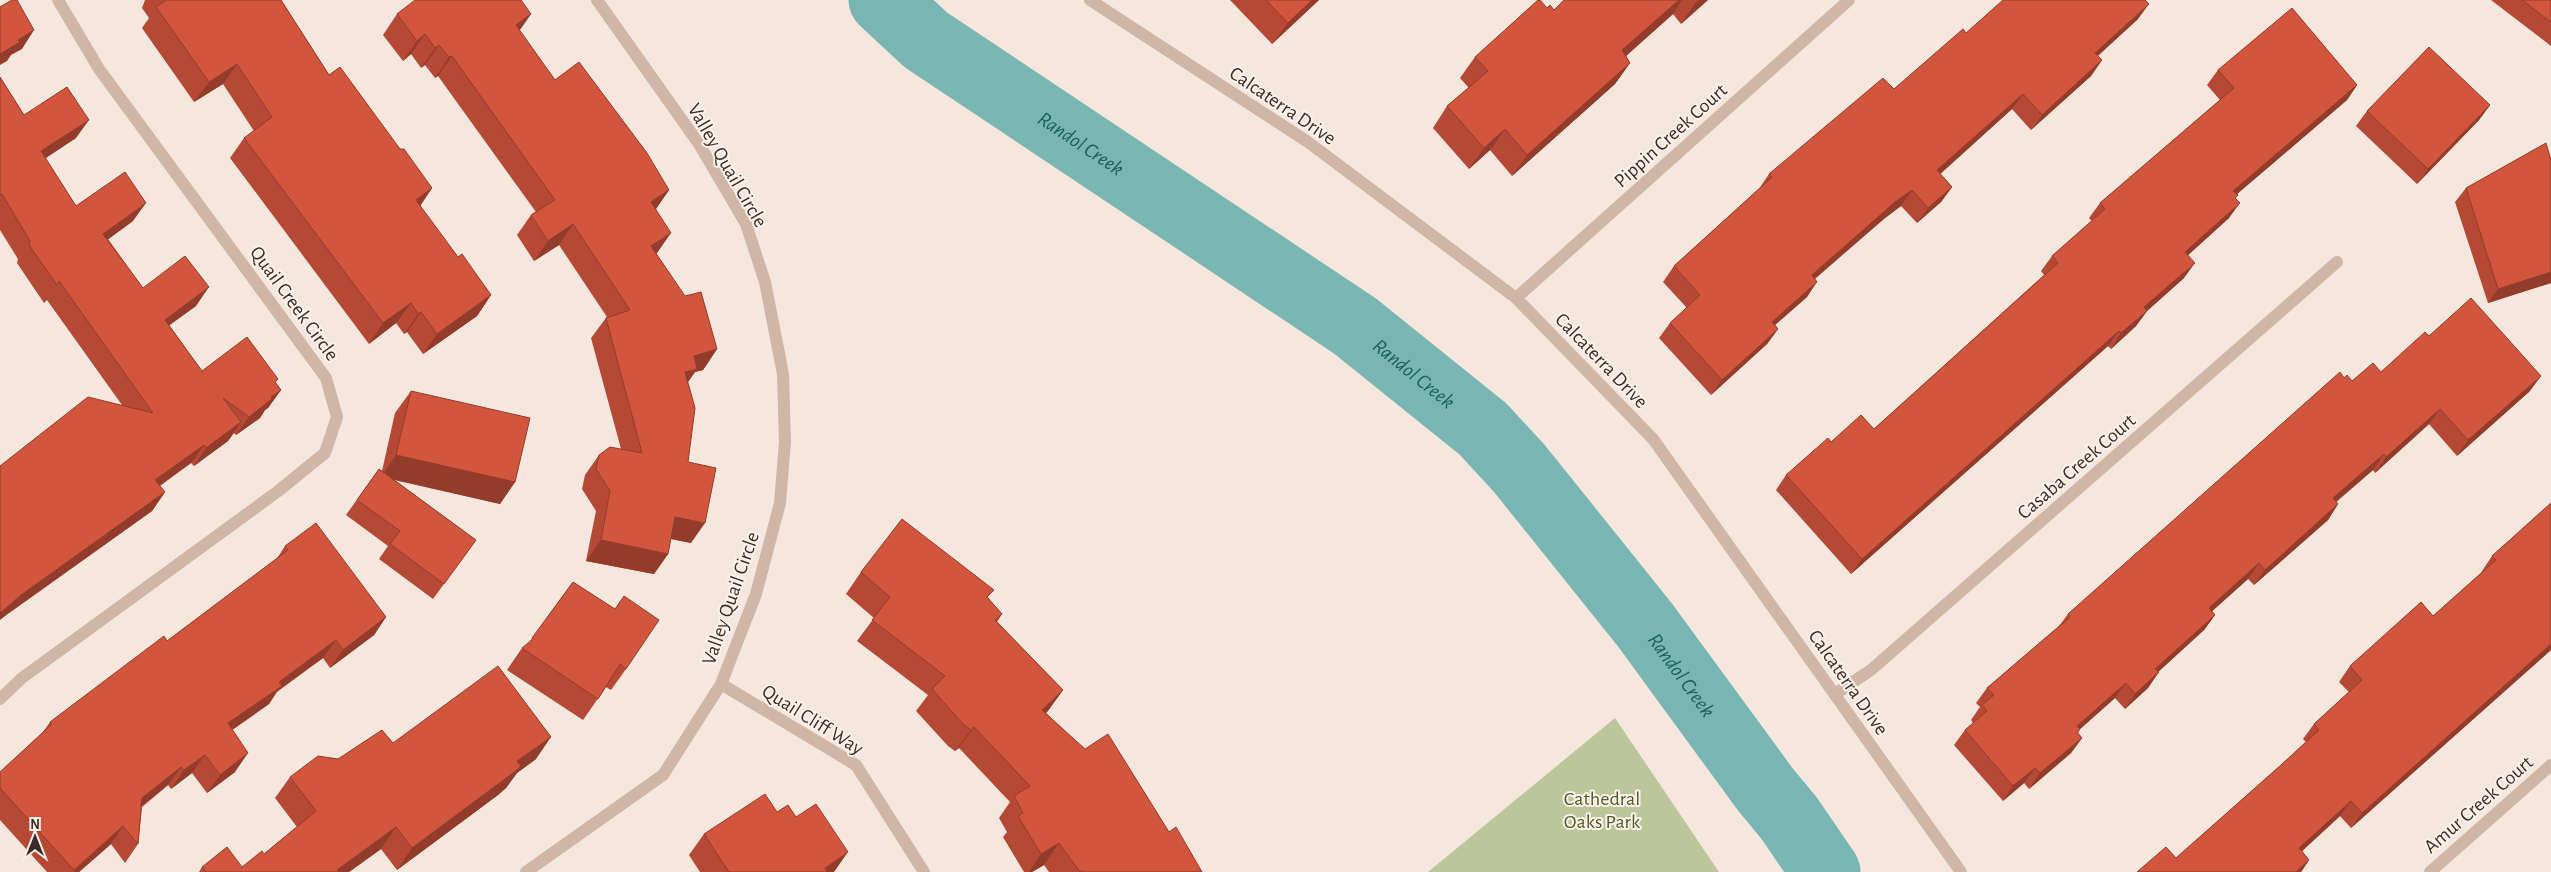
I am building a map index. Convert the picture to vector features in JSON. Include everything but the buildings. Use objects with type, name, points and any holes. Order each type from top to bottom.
[{"type":"street","name":"Quail Creek Circle","points":[[0,699],[22,678],[278,492],[325,453],[337,417],[326,378],[99,69],[58,0]]},
{"type":"street","name":"Valley Quail Circle","points":[[526,872],[663,775],[720,684],[756,594],[780,503],[785,442],[783,374],[765,282],[746,224],[699,144],[598,0]]},
{"type":"street","name":"Calcaterra Drive","points":[[1090,0],[1308,142],[1516,298],[1653,439],[1961,872]]},
{"type":"street","name":"Pippin Creek Court","points":[[1516,298],[1849,0]]},
{"type":"street","name":"Casaba Creek Court","points":[[1835,694],[1871,670],[2337,262]]},
{"type":"street","name":"Quail Cliff Way","points":[[720,684],[856,765],[924,872]]},
{"type":"street","name":"Amur Creek Court","points":[[2430,872],[2551,765]]},
{"type":"green space","name":"Cathedral Oaks Park","points":[[1615,718],[1719,872],[1428,872]]},
{"type":"waterway","name":"Randol Creek","points":[[883,0],[926,40],[1355,326],[1483,429],[1519,468],[1645,625],[1765,789],[1789,818],[1826,872]]}]
